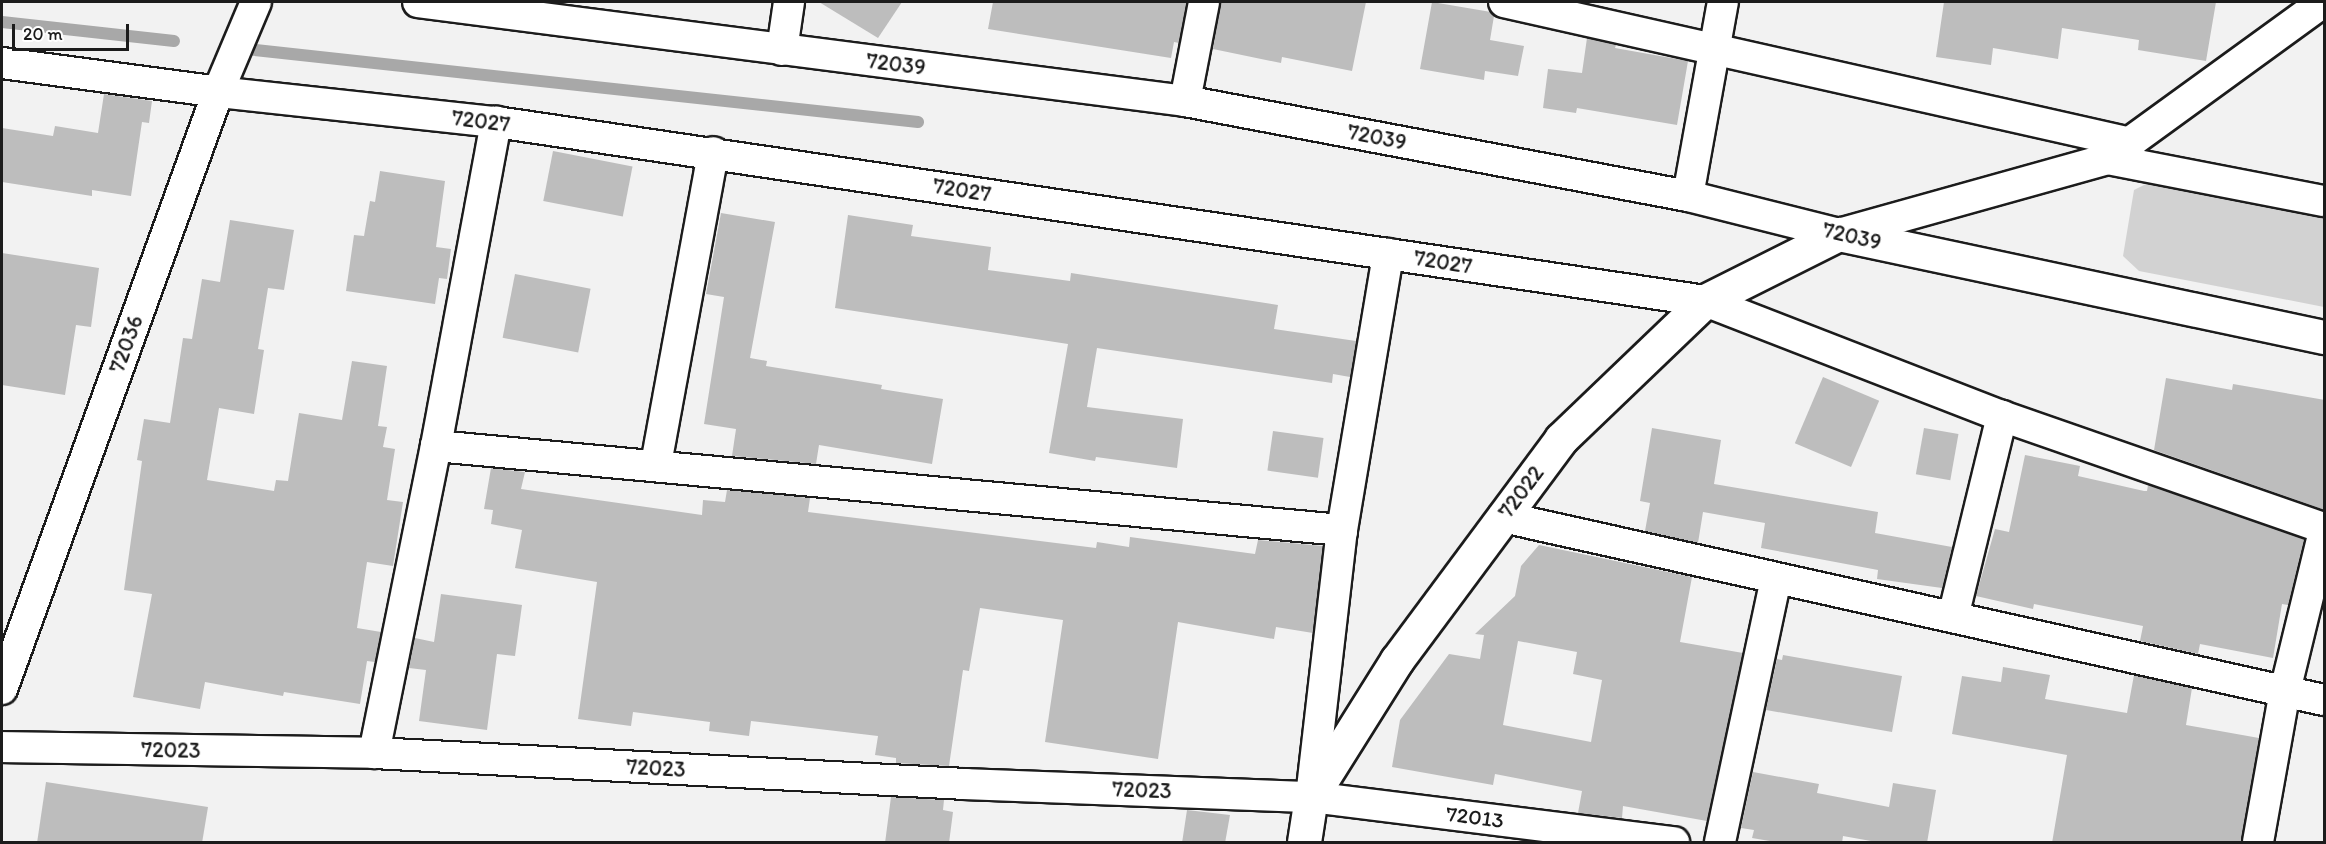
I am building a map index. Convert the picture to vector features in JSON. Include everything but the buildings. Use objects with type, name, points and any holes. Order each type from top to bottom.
[{"type":"main road","name":"72022","points":[[1304,843],[1311,797],[1396,660],[1561,439],[1705,301],[1839,234]]},
{"type":"main road","name":"72039","points":[[1839,234],[2325,337]]},
{"type":"street","name":"72036","points":[[2,689],[218,92],[256,2]]},
{"type":"street","name":"72039","points":[[418,2],[1185,101],[1688,196],[1839,234]]},
{"type":"street","points":[[782,50],[789,2]]},
{"type":"street","points":[[1185,101],[1204,2]]},
{"type":"street","points":[[1504,2],[1714,49],[2325,201]]},
{"type":"street","points":[[1688,196],[1723,2]]},
{"type":"street","points":[[1839,234],[2119,151],[2323,2]]},
{"type":"street","name":"72027","points":[[2,63],[218,92],[496,122],[713,152],[1705,301],[2002,416],[2325,530]]},
{"type":"street","points":[[374,753],[436,446],[496,122]]},
{"type":"street","points":[[656,464],[713,152]]},
{"type":"street","points":[[1311,797],[1342,530],[1388,254]]},
{"type":"street","points":[[1953,617],[2002,416]]},
{"type":"street","points":[[436,446],[656,464],[1342,530]]},
{"type":"street","points":[[1503,517],[2325,700]]},
{"type":"street","points":[[2258,843],[2285,691],[2325,530]]},
{"type":"street","points":[[1720,843],[1776,579]]},
{"type":"street","name":"72023","points":[[2,747],[374,753],[965,784],[1311,797]]},
{"type":"street","name":"72013","points":[[1311,797],[1674,843]]},
{"type":"shaded area","points":[[2150,182],[2324,219],[2324,307],[2139,271],[2123,256],[2134,190]]},
{"type":"waterway","points":[[2,22],[174,41]]},
{"type":"waterway","points":[[246,49],[918,122]]}]
